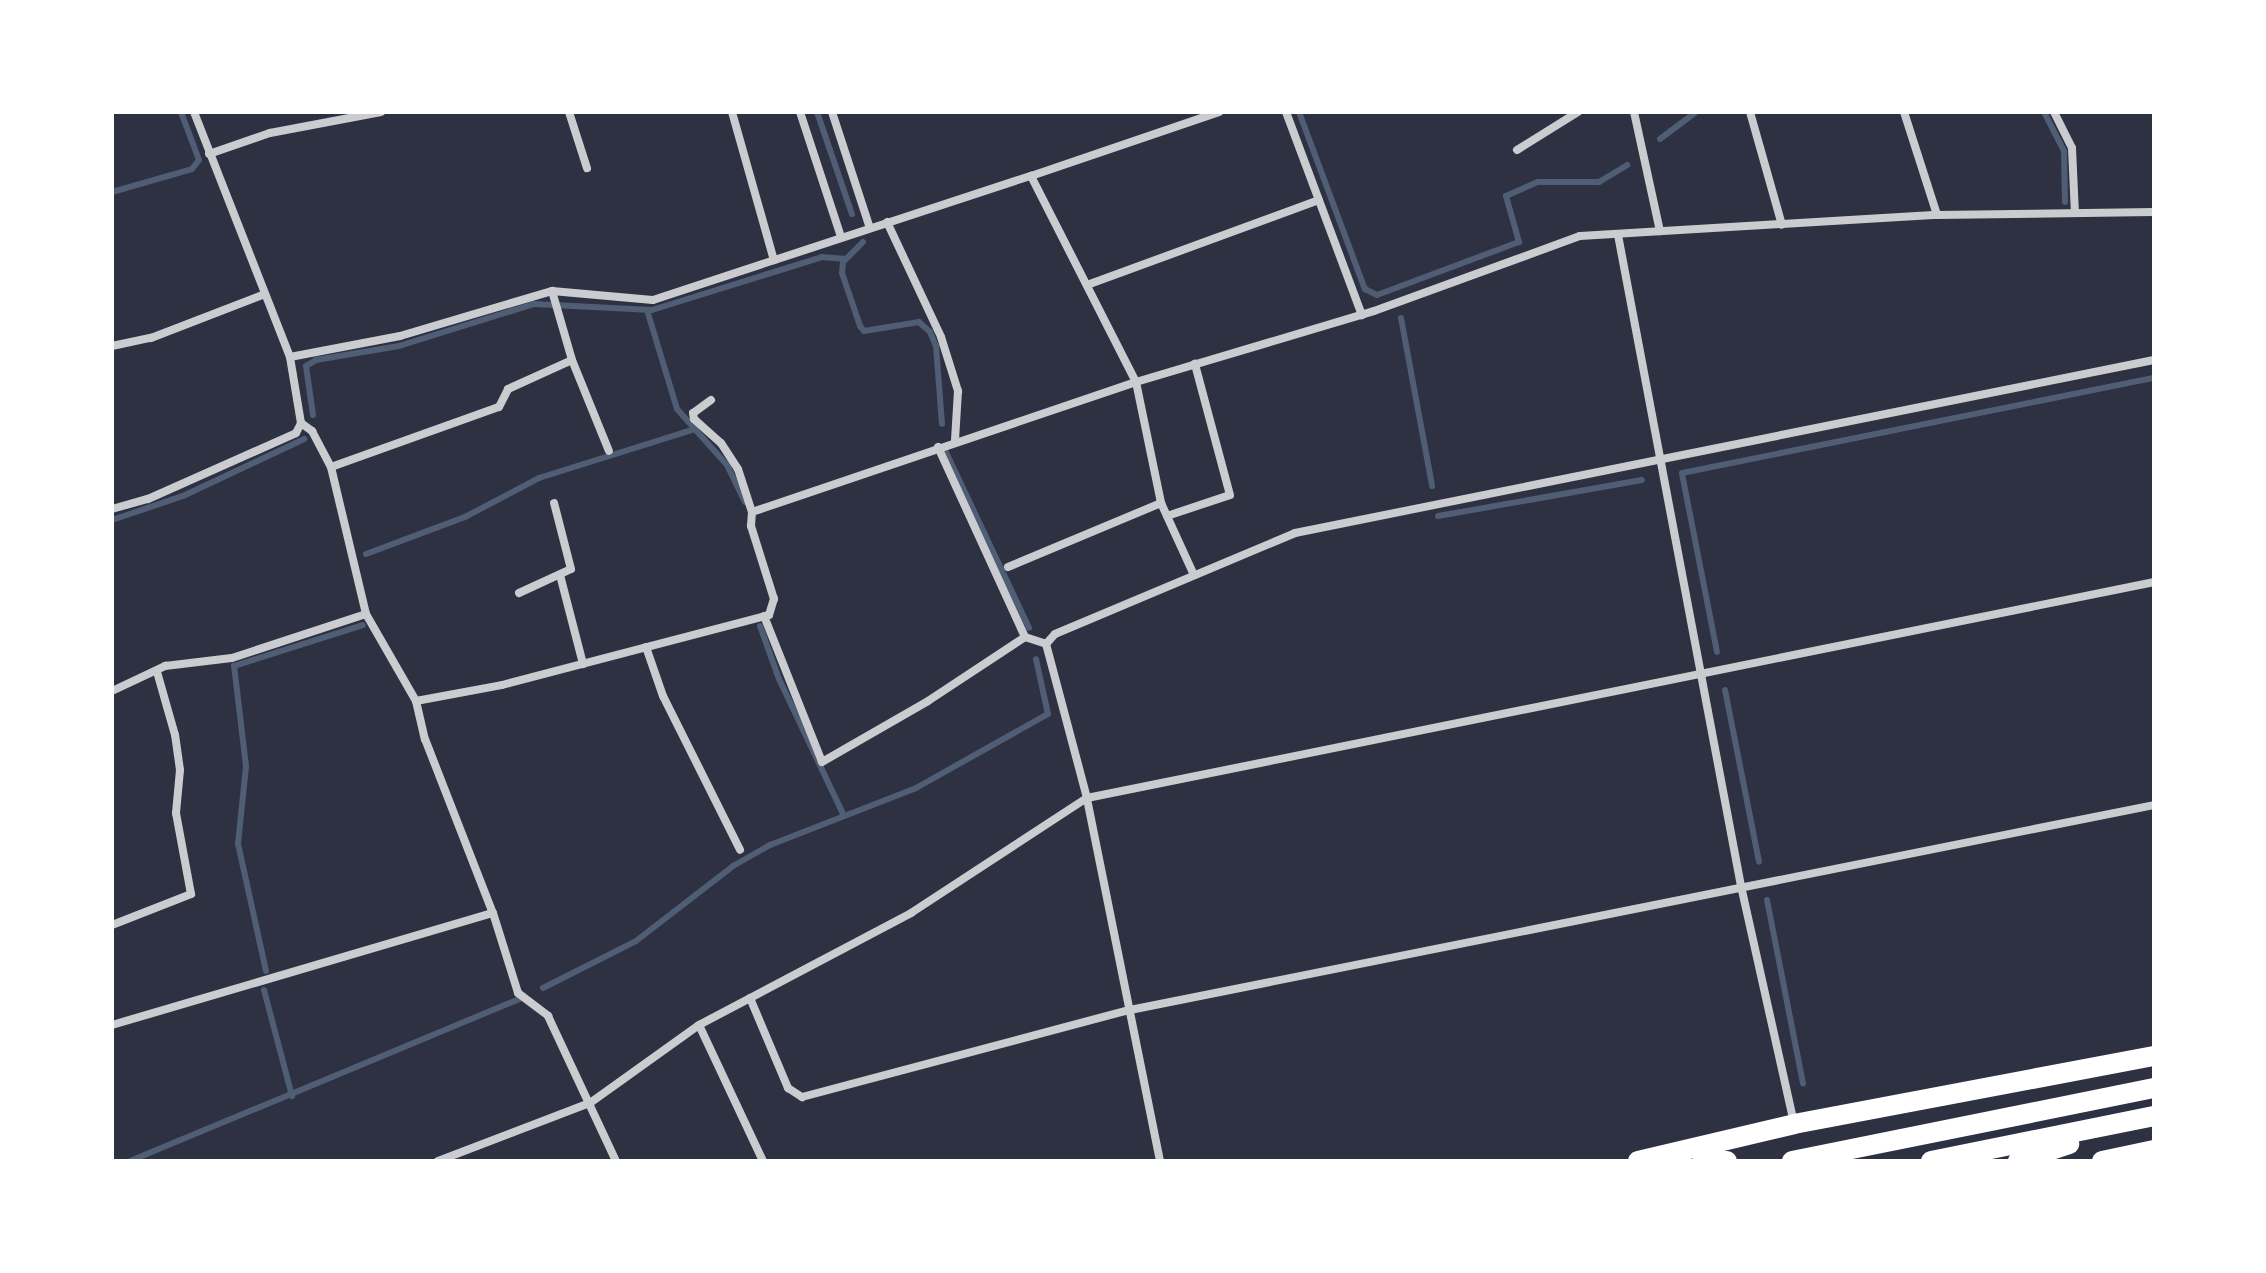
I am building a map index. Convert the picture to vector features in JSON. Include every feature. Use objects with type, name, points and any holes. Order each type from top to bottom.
[{"type":"highway","points":[[1638,1161],[1794,1124],[2154,1056]]},
{"type":"highway","points":[[1792,1161],[2154,1088]]},
{"type":"highway","points":[[1931,1161],[2151,1116]]},
{"type":"highway","points":[[2018,1161],[2151,1116]]},
{"type":"highway","points":[[2102,1161],[2154,1150]]},
{"type":"highway","points":[[1702,1161],[1727,1161]]},
{"type":"street","points":[[112,509],[148,499],[296,433],[301,423],[290,357],[194,112]]},
{"type":"street","points":[[209,154],[270,133],[381,112]]},
{"type":"street","points":[[569,112],[587,168]]},
{"type":"street","points":[[732,112],[774,260]]},
{"type":"street","points":[[800,112],[841,237]]},
{"type":"street","points":[[832,112],[870,228]]},
{"type":"street","points":[[290,357],[400,336],[553,299],[653,300],[1219,112]]},
{"type":"street","points":[[1286,112],[1362,315]]},
{"type":"street","points":[[1517,150],[1578,112]]},
{"type":"street","points":[[1634,112],[1660,231]]},
{"type":"street","points":[[1750,112],[1782,225]]},
{"type":"street","points":[[1904,112],[1937,215]]},
{"type":"street","points":[[2054,112],[2072,148],[2075,213]]},
{"type":"street","points":[[1031,176],[1136,382],[1161,503],[1194,575]]},
{"type":"street","points":[[1087,285],[1319,200]]},
{"type":"street","points":[[752,512],[955,440],[1362,315],[1580,236],[1937,215],[2154,212]]},
{"type":"street","points":[[887,222],[941,337],[954,378],[955,440]]},
{"type":"street","points":[[1618,235],[1658,461],[1704,675],[1741,886],[1794,1124]]},
{"type":"street","points":[[112,346],[151,338],[265,294]]},
{"type":"street","points":[[553,299],[572,360],[609,451]]},
{"type":"street","points":[[331,467],[499,407],[508,389],[572,360]]},
{"type":"street","points":[[1046,644],[1055,634],[1295,533],[2154,360]]},
{"type":"street","points":[[1167,516],[1230,495],[1195,364]]},
{"type":"street","points":[[416,701],[583,664],[769,615],[774,599],[751,526],[752,512],[738,469],[721,443],[694,419],[693,413],[711,400]]},
{"type":"street","points":[[301,423],[312,431],[331,467],[366,614],[416,701],[425,739],[493,913],[518,993],[548,1016],[616,1161]]},
{"type":"street","points":[[938,447],[1025,637],[1046,644]]},
{"type":"street","points":[[519,593],[571,569],[554,503]]},
{"type":"street","points":[[1008,567],[1161,503]]},
{"type":"street","points":[[560,575],[583,664]]},
{"type":"street","points":[[438,1161],[590,1103],[699,1025],[911,913],[1087,798],[2154,582]]},
{"type":"street","points":[[112,691],[165,666],[232,658],[366,614]]},
{"type":"street","points":[[764,616],[822,762],[928,701],[1025,637]]},
{"type":"street","points":[[1046,644],[1087,798],[1160,1161]]},
{"type":"street","points":[[646,647],[663,696],[740,850]]},
{"type":"street","points":[[112,925],[191,894],[176,813],[177,747],[157,672]]},
{"type":"street","points":[[750,998],[788,1088],[802,1097],[1130,1010],[2154,805]]},
{"type":"street","points":[[112,1025],[493,913]]},
{"type":"street","points":[[699,1025],[763,1161]]},
{"type":"waterway","points":[[112,192],[192,169],[199,160],[181,112]]},
{"type":"waterway","points":[[817,112],[852,214]]},
{"type":"waterway","points":[[1299,112],[1365,289],[1377,295],[1519,242],[1506,196],[1538,182],[1599,182],[1627,165]]},
{"type":"waterway","points":[[1660,139],[1696,112]]},
{"type":"waterway","points":[[2044,112],[2064,151],[2065,202]]},
{"type":"waterway","points":[[863,242],[843,262],[842,273],[860,326],[864,331],[919,322],[930,332],[936,346],[942,424]]},
{"type":"waterway","points":[[313,415],[306,366],[316,360],[399,346],[534,304],[652,310],[822,257],[846,259]]},
{"type":"waterway","points":[[647,310],[677,409],[727,465],[745,502]]},
{"type":"waterway","points":[[1401,318],[1432,486]]},
{"type":"waterway","points":[[1717,652],[1682,473],[2154,378]]},
{"type":"waterway","points":[[366,554],[465,517],[539,478],[695,429]]},
{"type":"waterway","points":[[112,520],[183,496],[304,439]]},
{"type":"waterway","points":[[944,448],[1029,628]]},
{"type":"waterway","points":[[1438,516],[1642,480]]},
{"type":"waterway","points":[[266,971],[238,844],[246,766],[234,666],[363,625]]},
{"type":"waterway","points":[[760,626],[779,679],[843,814]]},
{"type":"waterway","points":[[543,988],[636,941],[733,866],[770,845],[916,788],[1048,714],[1036,659]]},
{"type":"waterway","points":[[1725,690],[1759,862]]},
{"type":"waterway","points":[[1767,900],[1803,1083]]},
{"type":"waterway","points":[[264,990],[292,1096]]},
{"type":"waterway","points":[[130,1161],[522,998]]}]
